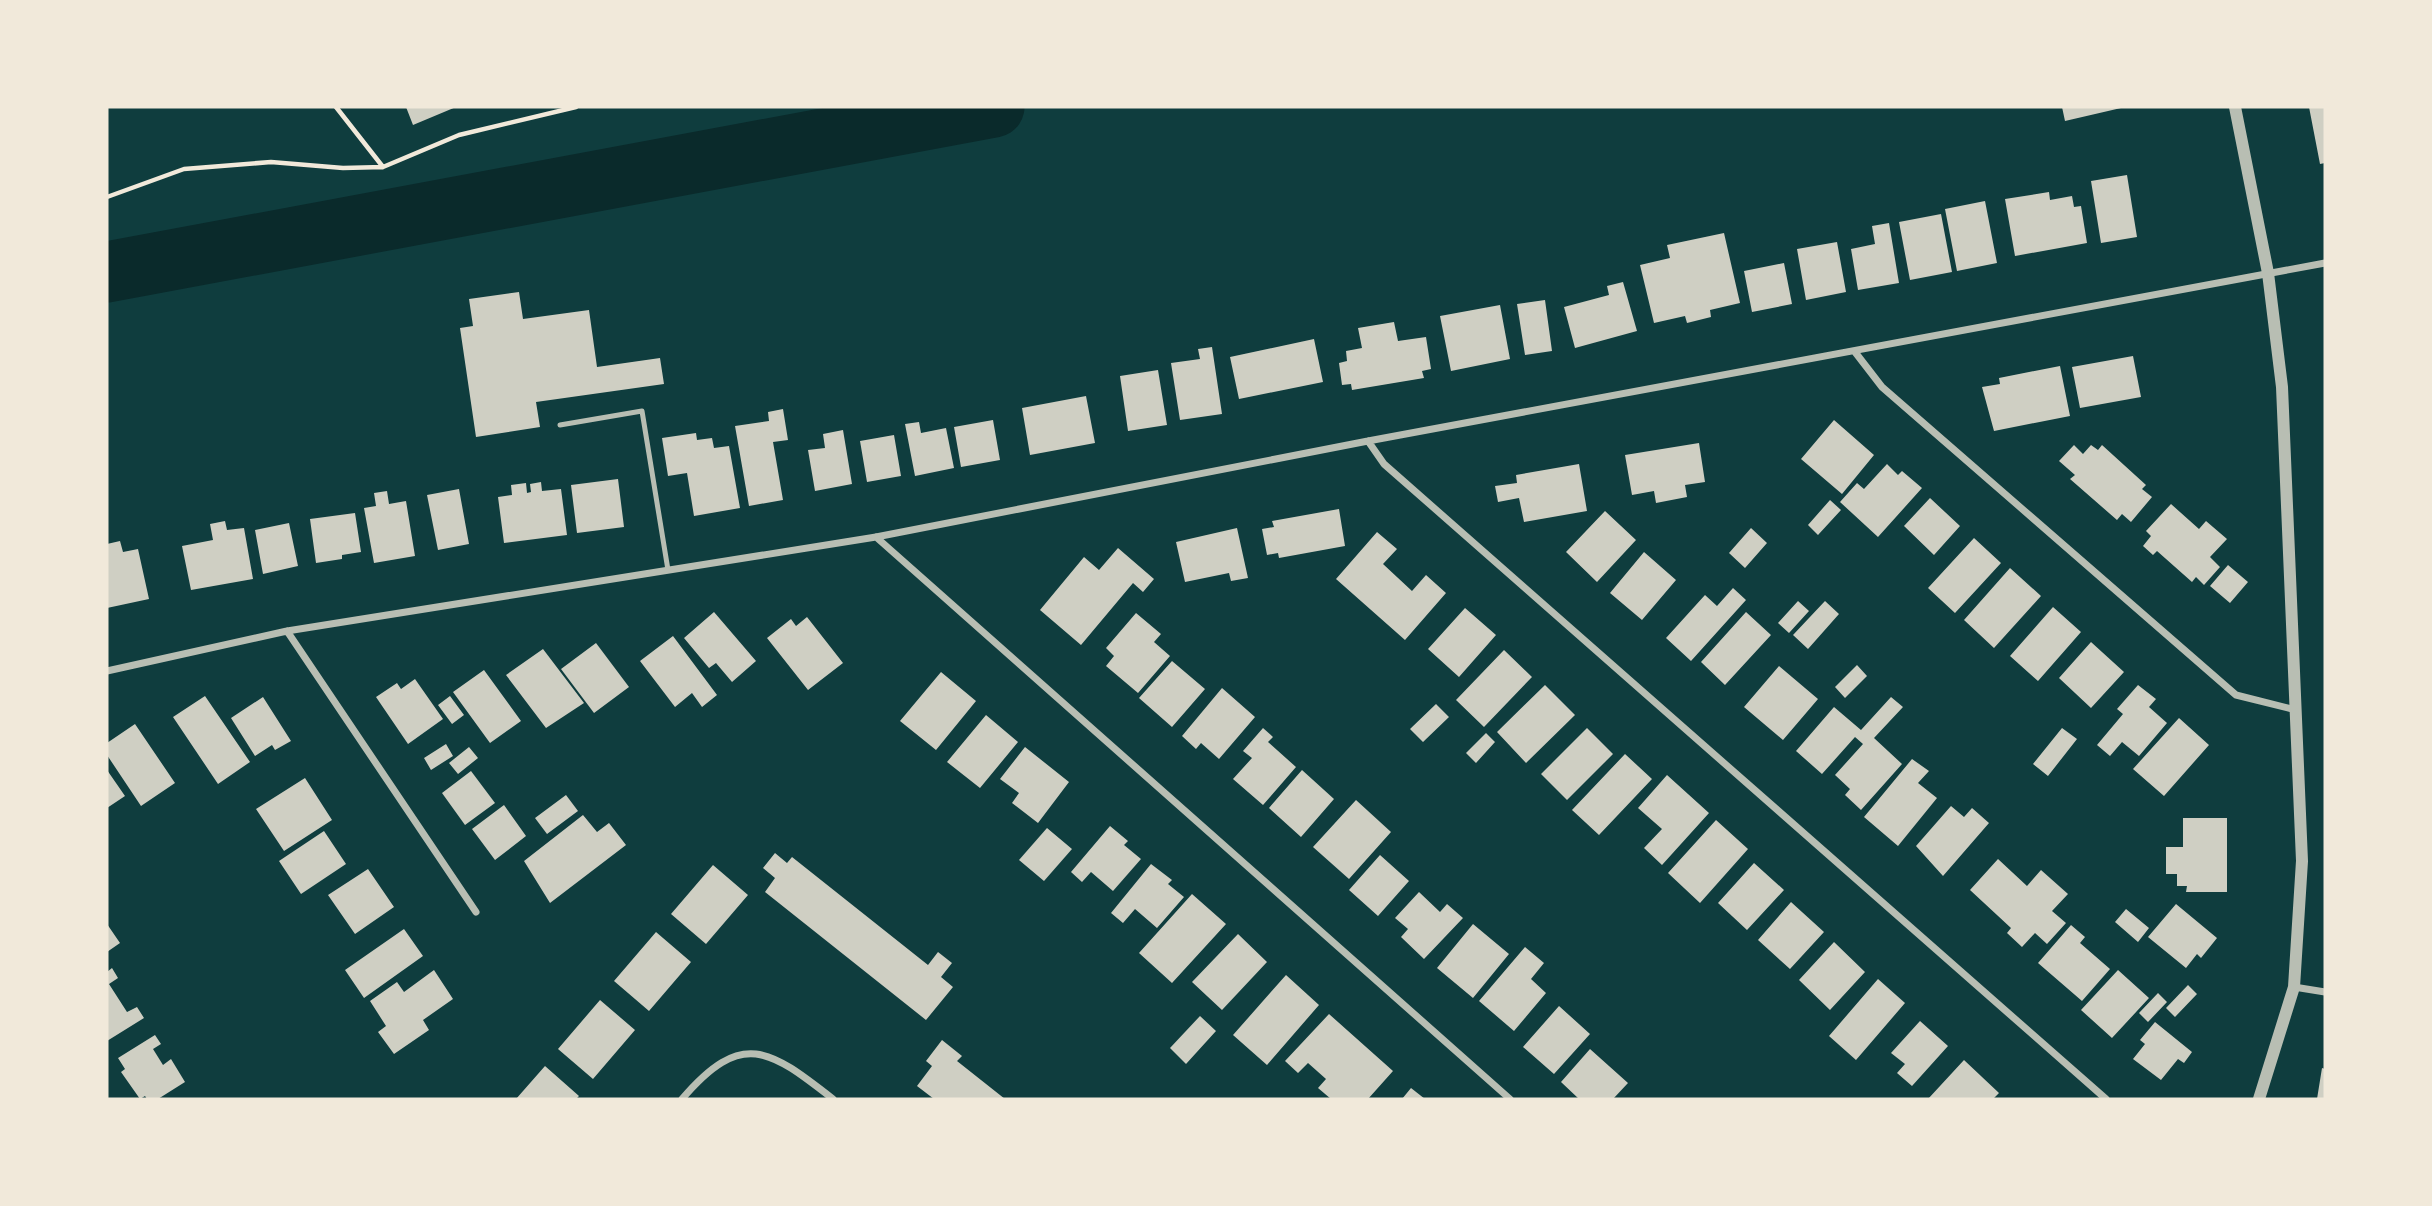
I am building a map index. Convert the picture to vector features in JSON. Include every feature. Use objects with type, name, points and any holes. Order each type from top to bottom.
[{"type":"street","points":[[2235,107],[2268,273],[2282,387],[2302,861],[2294,987],[2259,1099]]},
{"type":"street","points":[[107,671],[287,631],[876,537],[2325,263]]},
{"type":"street","points":[[1855,352],[1882,387],[2236,695],[2296,710]]},
{"type":"street","points":[[1368,442],[1384,464],[2106,1099]]},
{"type":"street","points":[[876,537],[1510,1099]]},
{"type":"street","points":[[287,631],[476,912]]},
{"type":"street","points":[[2294,987],[2325,992]]},
{"type":"street","points":[[682,1099],[717,1063],[745,1053],[771,1057],[833,1099]]},
{"type":"lane","points":[[561,425],[642,411],[668,570]]},
{"type":"path","points":[[336,107],[383,167]]},
{"type":"path","points":[[107,197],[184,169],[271,162],[343,168],[383,167],[459,135],[576,107]]},
{"type":"building","points":[[406,107],[456,107],[413,125]]},
{"type":"building","points":[[2062,107],[2121,107],[2121,108],[2065,121]]},
{"type":"building","points":[[2309,107],[2325,107],[2325,163],[2320,164]]},
{"type":"building","points":[[2127,175],[2137,237],[2101,243],[2091,181]]},
{"type":"building","points":[[2049,192],[2050,200],[2072,196],[2074,207],[2081,206],[2087,243],[2015,256],[2005,199]]},
{"type":"building","points":[[1985,201],[1997,263],[1957,271],[1945,209]]},
{"type":"building","points":[[1941,214],[1952,272],[1910,280],[1899,222]]},
{"type":"building","points":[[1889,223],[1899,283],[1858,290],[1851,249],[1875,244],[1872,226]]},
{"type":"building","points":[[1724,233],[1740,303],[1710,310],[1711,317],[1687,323],[1685,316],[1654,323],[1640,265],[1670,258],[1667,245]]},
{"type":"building","points":[[1837,242],[1846,292],[1806,300],[1797,249]]},
{"type":"building","points":[[1784,263],[1792,304],[1752,312],[1744,271]]},
{"type":"building","points":[[1623,282],[1637,331],[1575,348],[1564,307],[1609,295],[1607,286]]},
{"type":"building","points":[[519,292],[523,319],[589,310],[597,367],[660,358],[664,384],[536,402],[540,427],[476,437],[460,328],[473,326],[469,299]]},
{"type":"building","points":[[1545,300],[1552,351],[1525,355],[1517,304]]},
{"type":"building","points":[[1500,305],[1510,359],[1451,371],[1440,316]]},
{"type":"building","points":[[1394,322],[1398,341],[1426,337],[1431,369],[1422,371],[1424,378],[1352,390],[1351,384],[1342,385],[1339,363],[1347,361],[1346,351],[1362,348],[1358,328]]},
{"type":"building","points":[[1314,339],[1323,382],[1239,399],[1230,357]]},
{"type":"building","points":[[1212,347],[1222,414],[1180,420],[1171,363],[1200,359],[1198,349]]},
{"type":"building","points":[[2133,356],[2141,397],[2080,408],[2072,367]]},
{"type":"building","points":[[2060,366],[2070,416],[1994,431],[1982,387],[2000,384],[1999,378]]},
{"type":"building","points":[[1158,370],[1167,425],[1128,431],[1120,376]]},
{"type":"building","points":[[1086,396],[1095,443],[1030,455],[1022,408]]},
{"type":"building","points":[[783,409],[788,440],[773,442],[783,500],[749,506],[735,426],[769,421],[768,412]]},
{"type":"building","points":[[993,420],[1000,460],[961,467],[954,427]]},
{"type":"building","points":[[1834,420],[1874,455],[1842,494],[1801,459]]},
{"type":"building","points":[[919,422],[921,433],[946,428],[954,468],[915,476],[905,424]]},
{"type":"building","points":[[843,430],[852,484],[815,491],[808,450],[825,448],[823,434]]},
{"type":"building","points":[[696,433],[697,440],[712,438],[714,448],[729,446],[740,508],[694,516],[687,473],[668,476],[662,438]]},
{"type":"building","points":[[894,435],[901,476],[867,482],[860,441]]},
{"type":"building","points":[[1699,443],[1705,482],[1685,485],[1687,497],[1656,503],[1654,491],[1632,495],[1625,455]]},
{"type":"building","points":[[2074,445],[2083,454],[2091,445],[2098,450],[2102,445],[2146,485],[2142,489],[2152,497],[2131,522],[2122,514],[2117,520],[2070,479],[2075,475],[2059,461]]},
{"type":"building","points":[[1579,464],[1587,511],[1524,522],[1519,498],[1498,502],[1495,486],[1517,483],[1516,475]]},
{"type":"building","points":[[1887,464],[1898,475],[1902,471],[1922,488],[1878,537],[1840,502],[1857,483],[1864,489]]},
{"type":"building","points":[[618,479],[624,527],[577,533],[571,485]]},
{"type":"building","points":[[541,482],[542,491],[561,489],[567,535],[504,543],[498,497],[512,495],[511,485],[526,483],[527,493],[531,492],[530,484]]},
{"type":"building","points":[[459,489],[469,544],[438,550],[427,495]]},
{"type":"building","points":[[387,491],[389,504],[406,501],[415,556],[374,563],[364,508],[376,506],[374,493]]},
{"type":"building","points":[[1930,498],[1960,526],[1934,555],[1904,526]]},
{"type":"building","points":[[1830,500],[1841,510],[1818,535],[1808,525]]},
{"type":"building","points":[[2171,504],[2199,529],[2206,521],[2227,539],[2210,557],[2220,567],[2204,585],[2196,577],[2192,582],[2157,551],[2153,555],[2143,546],[2151,536],[2146,531]]},
{"type":"building","points":[[1339,509],[1345,546],[1279,558],[1278,553],[1267,555],[1262,529],[1274,527],[1272,521]]},
{"type":"building","points":[[1605,511],[1636,540],[1597,582],[1566,552]]},
{"type":"building","points":[[355,513],[361,552],[342,555],[342,559],[316,563],[310,519]]},
{"type":"building","points":[[225,521],[227,530],[244,528],[253,579],[191,590],[182,546],[213,540],[210,524]]},
{"type":"building","points":[[289,523],[298,566],[263,574],[255,530]]},
{"type":"building","points":[[1237,528],[1248,578],[1231,581],[1229,573],[1185,582],[1176,542]]},
{"type":"building","points":[[1751,528],[1767,543],[1745,568],[1729,553]]},
{"type":"building","points":[[1377,532],[1397,549],[1383,564],[1412,591],[1426,575],[1446,593],[1405,640],[1336,579]]},
{"type":"building","points":[[1974,538],[2001,563],[1955,613],[1928,588]]},
{"type":"building","points":[[120,541],[123,552],[138,549],[149,599],[107,608],[107,544]]},
{"type":"building","points":[[1118,548],[1154,579],[1143,592],[1133,583],[1081,645],[1040,610],[1084,557],[1099,570]]},
{"type":"building","points":[[1644,552],[1676,580],[1642,620],[1610,593]]},
{"type":"building","points":[[2228,565],[2248,582],[2230,603],[2210,586]]},
{"type":"building","points":[[2010,568],[2041,596],[1994,648],[1964,620]]},
{"type":"building","points":[[1733,588],[1746,600],[1691,661],[1666,638],[1705,595],[1717,606]]},
{"type":"building","points":[[1798,601],[1809,611],[1789,633],[1778,623]]},
{"type":"building","points":[[1825,601],[1839,614],[1808,649],[1793,635]]},
{"type":"building","points":[[2053,607],[2081,632],[2038,681],[2010,656]]},
{"type":"building","points":[[1465,608],[1496,635],[1459,677],[1428,649]]},
{"type":"building","points":[[714,612],[756,661],[732,682],[716,663],[709,668],[684,638]]},
{"type":"building","points":[[1746,612],[1771,635],[1725,685],[1701,662]]},
{"type":"building","points":[[1136,613],[1161,634],[1154,642],[1170,656],[1138,693],[1106,666],[1114,656],[1106,648]]},
{"type":"building","points":[[807,617],[843,663],[808,690],[767,638],[791,619],[796,626]]},
{"type":"building","points":[[673,636],[717,695],[702,707],[692,693],[675,707],[640,661]]},
{"type":"building","points":[[2091,642],[2124,672],[2091,708],[2059,678]]},
{"type":"building","points":[[596,643],[629,687],[594,713],[561,669]]},
{"type":"building","points":[[543,649],[584,703],[546,728],[506,675]]},
{"type":"building","points":[[1504,650],[1532,677],[1484,727],[1456,700]]},
{"type":"building","points":[[1172,661],[1205,689],[1172,727],[1139,698]]},
{"type":"building","points":[[1857,665],[1867,676],[1845,698],[1835,687]]},
{"type":"building","points":[[1779,666],[1818,699],[1783,740],[1744,707]]},
{"type":"building","points":[[484,670],[521,721],[490,743],[453,692]]},
{"type":"building","points":[[941,672],[976,701],[936,750],[900,721]]},
{"type":"building","points":[[415,679],[443,719],[408,744],[376,697],[397,683],[401,689]]},
{"type":"building","points":[[1545,685],[1575,715],[1526,763],[1497,732]]},
{"type":"building","points":[[2138,685],[2156,699],[2149,707],[2167,723],[2139,756],[2122,742],[2110,756],[2097,745],[2123,714],[2117,709]]},
{"type":"building","points":[[1222,688],[1255,717],[1219,759],[1201,743],[1196,749],[1182,736]]},
{"type":"building","points":[[205,696],[250,762],[218,784],[173,717]]},
{"type":"building","points":[[450,696],[464,715],[452,724],[438,705]]},
{"type":"building","points":[[263,697],[291,741],[275,750],[272,745],[255,756],[231,718]]},
{"type":"building","points":[[1891,697],[1903,707],[1874,738],[1902,764],[1861,810],[1845,795],[1850,789],[1835,775],[1863,744],[1855,737],[1822,774],[1796,751],[1834,707],[1861,730]]},
{"type":"building","points":[[1436,704],[1449,717],[1423,742],[1410,729]]},
{"type":"building","points":[[986,715],[1018,742],[980,788],[947,762]]},
{"type":"building","points":[[2179,718],[2209,745],[2164,796],[2133,769]]},
{"type":"building","points":[[135,724],[175,783],[141,806],[107,755],[107,743]]},
{"type":"building","points":[[1263,728],[1273,737],[1268,742],[1296,767],[1263,805],[1233,779],[1252,758],[1243,751]]},
{"type":"building","points":[[1587,728],[1613,754],[1567,800],[1541,774]]},
{"type":"building","points":[[2062,728],[2077,739],[2048,776],[2033,764]]},
{"type":"building","points":[[1486,733],[1495,742],[1476,763],[1466,753]]},
{"type":"building","points":[[446,744],[453,756],[431,770],[424,758]]},
{"type":"building","points":[[469,747],[478,758],[458,774],[449,763]]},
{"type":"building","points":[[1025,747],[1069,782],[1038,823],[1012,803],[1019,793],[1000,779]]},
{"type":"building","points":[[1625,754],[1652,779],[1599,835],[1572,810]]},
{"type":"building","points":[[1912,759],[1929,771],[1918,783],[1937,798],[1898,846],[1864,817]]},
{"type":"building","points":[[107,770],[125,796],[107,808]]},
{"type":"building","points":[[1302,770],[1334,799],[1301,837],[1269,808]]},
{"type":"building","points":[[471,771],[495,803],[465,825],[442,793]]},
{"type":"building","points":[[1667,775],[1709,813],[1662,865],[1644,848],[1662,829],[1638,808]]},
{"type":"building","points":[[305,778],[332,820],[284,851],[256,809]]},
{"type":"building","points":[[566,795],[578,811],[547,834],[535,818]]},
{"type":"building","points":[[1356,800],[1391,832],[1349,879],[1313,847]]},
{"type":"building","points":[[504,805],[526,836],[495,860],[472,829]]},
{"type":"building","points":[[1951,806],[1964,817],[1972,808],[1989,823],[1943,876],[1916,846]]},
{"type":"building","points":[[583,815],[597,832],[609,823],[626,845],[550,903],[524,861]]},
{"type":"building","points":[[2183,818],[2227,818],[2227,892],[2186,892],[2187,886],[2177,886],[2177,874],[2166,874],[2166,847],[2183,847]]},
{"type":"building","points":[[1716,820],[1748,849],[1700,903],[1668,873]]},
{"type":"building","points":[[1110,826],[1128,841],[1124,845],[1141,859],[1113,891],[1091,872],[1082,882],[1071,872]]},
{"type":"building","points":[[1047,828],[1072,849],[1044,881],[1019,860]]},
{"type":"building","points":[[324,831],[346,864],[301,894],[279,861]]},
{"type":"building","points":[[775,853],[787,863],[792,857],[928,965],[938,952],[952,963],[941,977],[953,987],[926,1020],[765,892],[775,878],[763,868]]},
{"type":"building","points":[[1380,855],[1409,881],[1378,916],[1349,890]]},
{"type":"building","points":[[1998,859],[2027,886],[2041,870],[2068,894],[2052,911],[2066,923],[2047,944],[2035,933],[2022,947],[2007,933],[2011,928],[1970,890]]},
{"type":"building","points":[[1754,863],[1784,890],[1747,930],[1718,903]]},
{"type":"building","points":[[1151,864],[1172,880],[1168,884],[1184,897],[1157,928],[1135,909],[1123,923],[1111,913]]},
{"type":"building","points":[[713,865],[748,895],[706,944],[671,914]]},
{"type":"building","points":[[368,869],[394,907],[355,934],[328,895]]},
{"type":"building","points":[[1419,892],[1440,912],[1447,904],[1463,918],[1424,959],[1401,937],[1408,929],[1395,918]]},
{"type":"building","points":[[1192,894],[1226,924],[1172,983],[1139,953]]},
{"type":"building","points":[[1791,902],[1824,932],[1790,969],[1758,940]]},
{"type":"building","points":[[2176,904],[2217,938],[2201,958],[2197,954],[2186,968],[2148,937]]},
{"type":"building","points":[[2126,909],[2149,928],[2138,942],[2115,922]]},
{"type":"building","points":[[107,924],[120,943],[107,952]]},
{"type":"building","points":[[1473,924],[1509,954],[1473,998],[1437,968]]},
{"type":"building","points":[[2071,925],[2085,937],[2080,943],[2110,969],[2082,1001],[2038,963]]},
{"type":"building","points":[[404,929],[423,956],[364,998],[345,970]]},
{"type":"building","points":[[656,932],[691,962],[649,1011],[614,981]]},
{"type":"building","points":[[1238,934],[1267,962],[1222,1010],[1192,982]]},
{"type":"building","points":[[1834,942],[1865,972],[1830,1010],[1799,980]]},
{"type":"building","points":[[1525,947],[1544,963],[1531,979],[1546,993],[1514,1031],[1479,1001]]},
{"type":"building","points":[[112,968],[118,978],[109,984],[127,1012],[137,1007],[144,1018],[107,1041],[107,972]]},
{"type":"building","points":[[434,970],[453,999],[423,1020],[429,1030],[394,1054],[378,1032],[386,1026],[370,1001],[397,982],[404,992]]},
{"type":"building","points":[[2118,970],[2149,998],[2112,1038],[2081,1010]]},
{"type":"building","points":[[1286,975],[1319,1005],[1267,1065],[1233,1035]]},
{"type":"building","points":[[1878,979],[1905,1003],[1856,1060],[1829,1036]]},
{"type":"building","points":[[2188,985],[2197,994],[2175,1017],[2166,1008]]},
{"type":"building","points":[[2158,993],[2167,1002],[2148,1022],[2139,1013]]},
{"type":"building","points":[[600,1000],[635,1030],[593,1079],[558,1049]]},
{"type":"building","points":[[1559,1006],[1590,1034],[1554,1074],[1523,1047]]},
{"type":"building","points":[[1329,1014],[1393,1071],[1368,1099],[1331,1099],[1318,1088],[1326,1079],[1308,1063],[1298,1073],[1285,1061]]},
{"type":"building","points":[[1200,1016],[1216,1031],[1186,1064],[1170,1048]]},
{"type":"building","points":[[1920,1021],[1948,1046],[1912,1086],[1897,1073],[1905,1064],[1891,1053]]},
{"type":"building","points":[[2155,1022],[2192,1052],[2184,1063],[2178,1059],[2161,1080],[2133,1059],[2145,1044],[2140,1040]]},
{"type":"building","points":[[155,1035],[161,1044],[153,1049],[163,1065],[171,1059],[185,1082],[158,1099],[147,1099],[145,1096],[140,1099],[121,1072],[125,1069],[118,1058]]},
{"type":"building","points":[[942,1040],[962,1056],[957,1061],[1005,1099],[934,1099],[917,1086],[932,1066],[926,1061]]},
{"type":"building","points":[[1590,1049],[1628,1083],[1613,1099],[1579,1099],[1561,1082]]},
{"type":"building","points":[[1964,1060],[1999,1093],[1993,1099],[1928,1099]]},
{"type":"building","points":[[545,1066],[579,1096],[576,1099],[516,1099]]},
{"type":"building","points":[[2322,1068],[2325,1069],[2325,1099],[2317,1099]]},
{"type":"building","points":[[1411,1088],[1425,1099],[1402,1099]]},
{"type":"waterway","points":[[107,272],[994,107]]}]
